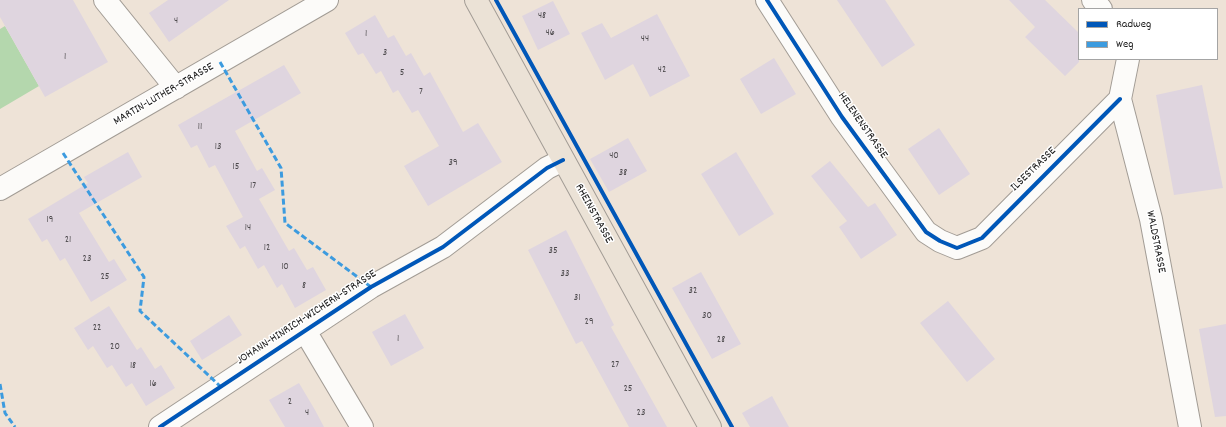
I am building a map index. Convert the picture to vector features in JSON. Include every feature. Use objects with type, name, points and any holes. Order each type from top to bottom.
[{"type":"main road","name":"RHEINSTRASSE","points":[[476,0],[710,427]]},
{"type":"street","points":[[105,0],[176,88]]},
{"type":"street","name":"MARTIN-LUTHER-STRASSE","points":[[0,189],[327,0]]},
{"type":"street","name":"HELENENSTRASSE","points":[[767,0],[842,117],[926,232],[940,241],[957,248]]},
{"type":"street","points":[[1093,0],[1100,8]]},
{"type":"street","name":"WALDSTRASSE","points":[[1128,60],[1120,98],[1151,219],[1190,427]]},
{"type":"street","name":"ILSESTRASSE","points":[[957,248],[982,238],[1120,98]]},
{"type":"street","name":"JOHANN-HINRICH-WICHERN-STRASSE","points":[[160,427],[371,287],[443,247],[547,168],[564,160]]},
{"type":"street","points":[[305,331],[362,427]]},
{"type":"green space","points":[[5,26],[39,86],[0,109],[0,29]]},
{"type":"building","points":[[0,0],[73,0],[108,62],[45,97],[0,17]]},
{"type":"building","points":[[168,0],[229,0],[169,42],[149,13]]},
{"type":"building","points":[[837,0],[885,0],[915,45],[882,67]]},
{"type":"building","points":[[1009,0],[1045,0],[1078,32],[1079,62],[1065,76],[1025,37],[1035,27]]},
{"type":"building","points":[[553,1],[570,34],[538,50],[522,16]]},
{"type":"building","points":[[657,14],[690,76],[650,97],[633,64],[605,80],[581,33],[602,23],[611,38]]},
{"type":"building","points":[[375,15],[388,38],[394,35],[406,56],[411,53],[424,76],[430,72],[463,132],[478,123],[502,162],[428,206],[404,166],[439,146],[418,110],[412,113],[398,90],[393,93],[381,71],[376,74],[363,53],[358,55],[345,33]]},
{"type":"building","points":[[774,58],[796,94],[761,114],[740,79]]},
{"type":"building","points":[[284,65],[301,93],[235,131],[257,171],[262,168],[275,190],[259,199],[289,251],[294,248],[307,270],[313,267],[326,290],[295,308],[282,284],[277,288],[264,265],[258,269],[245,246],[240,249],[226,226],[243,217],[215,165],[209,168],[197,145],[191,148],[178,125]]},
{"type":"building","points":[[1202,85],[1223,188],[1174,195],[1156,95]]},
{"type":"building","points":[[939,128],[970,174],[939,195],[908,149]]},
{"type":"building","points":[[628,138],[647,171],[609,192],[590,159]]},
{"type":"building","points":[[128,152],[142,177],[79,213],[109,262],[114,259],[127,280],[91,302],[65,258],[60,261],[47,239],[42,242],[28,219],[88,183],[84,177]]},
{"type":"building","points":[[736,152],[774,214],[739,236],[701,174]]},
{"type":"building","points":[[830,161],[868,207],[875,203],[897,235],[861,259],[839,227],[847,221],[811,176]]},
{"type":"building","points":[[566,230],[614,325],[611,327],[667,427],[629,427],[582,341],[576,344],[528,250]]},
{"type":"building","points":[[701,272],[741,344],[712,359],[672,288]]},
{"type":"building","points":[[948,301],[995,359],[967,382],[920,323]]},
{"type":"building","points":[[109,306],[137,350],[141,347],[155,369],[161,365],[175,388],[146,406],[132,383],[126,387],[112,365],[107,368],[93,346],[88,350],[74,328]]},
{"type":"building","points":[[405,314],[424,348],[391,366],[372,332]]},
{"type":"building","points":[[229,315],[242,335],[202,360],[190,341]]},
{"type":"building","points":[[1226,324],[1226,416],[1215,417],[1199,329]]},
{"type":"building","points":[[299,383],[324,427],[285,427],[269,400]]},
{"type":"building","points":[[772,396],[789,427],[750,427],[742,413]]},
{"type":"marked path","points":[[220,62],[281,168],[285,223],[371,287]]},
{"type":"marked path","points":[[63,153],[144,277],[140,311],[221,387]]},
{"type":"marked path","points":[[0,384],[5,413],[15,427]]},
{"type":"cycle path","points":[[496,0],[732,427]]},
{"type":"cycle path","points":[[767,0],[842,117],[926,232],[940,241],[957,248],[982,238],[1120,99]]},
{"type":"cycle path","points":[[160,427],[371,287],[443,247],[547,168],[563,160]]}]
